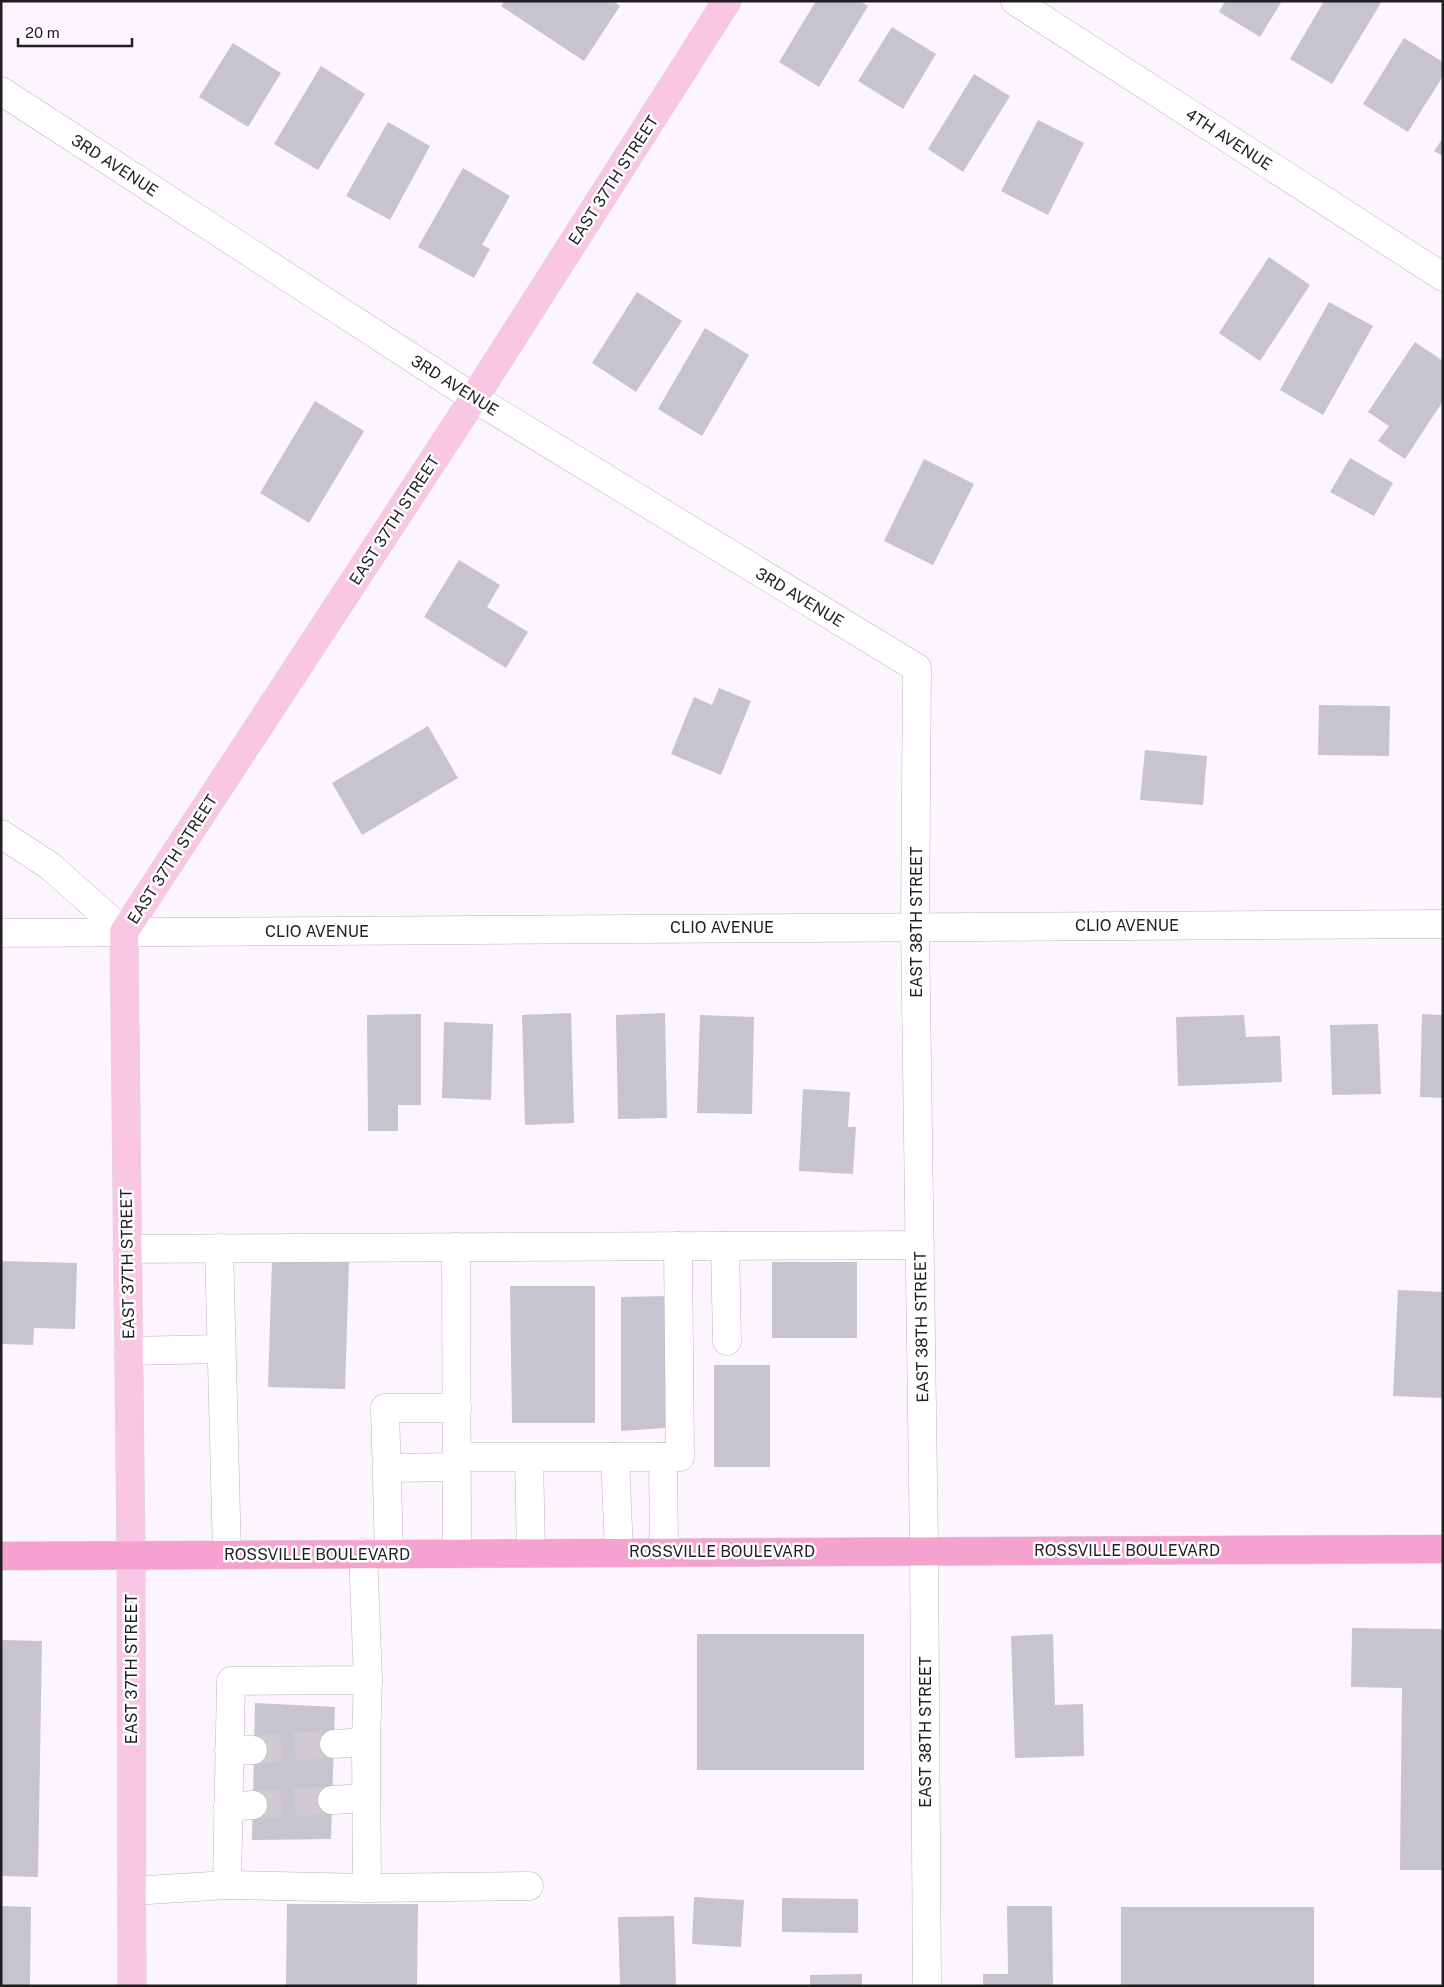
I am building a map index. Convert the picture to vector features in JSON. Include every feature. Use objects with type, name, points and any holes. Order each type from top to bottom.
[{"type":"highway","name":"ROSSVILLE BOULEVARD","points":[[1,1556],[924,1550],[1443,1549]]},
{"type":"main road","name":"EAST 37TH STREET","points":[[132,1986],[131,1555],[124,932],[474,398],[727,1]]},
{"type":"street","name":"4TH AVENUE","points":[[1015,1],[1443,277]]},
{"type":"street","name":"3RD AVENUE","points":[[1,91],[474,398],[917,668]]},
{"type":"street","name":"EAST 38TH STREET","points":[[917,668],[915,926],[924,1550],[927,1986]]},
{"type":"street","points":[[1,834],[50,866],[124,932]]},
{"type":"street","name":"CLIO AVENUE","points":[[1,933],[1443,924]]},
{"type":"street","points":[[128,1249],[920,1245]]},
{"type":"street","points":[[387,1468],[529,1458],[680,1456],[678,1246]]},
{"type":"street","points":[[725,1246],[727,1341]]},
{"type":"street","points":[[456,1247],[457,1553]]},
{"type":"street","points":[[219,1248],[226,1554]]},
{"type":"street","points":[[128,1351],[222,1349]]},
{"type":"street","points":[[367,1888],[366,1742],[368,1680],[376,1553],[387,1468],[385,1408],[457,1408]]},
{"type":"street","points":[[615,1457],[619,1552]]},
{"type":"street","points":[[663,1457],[664,1552]]},
{"type":"street","points":[[529,1458],[531,1552]]},
{"type":"street","points":[[228,1885],[240,1806],[241,1750],[231,1681],[368,1680]]},
{"type":"street","points":[[334,1744],[366,1742]]},
{"type":"street","points":[[332,1800],[366,1798]]},
{"type":"street","points":[[132,1891],[228,1885],[367,1888],[529,1886]]},
{"type":"building","points":[[504,1],[613,1],[620,6],[584,61],[501,6]]},
{"type":"building","points":[[816,1],[860,1],[868,6],[819,87],[779,62]]},
{"type":"building","points":[[1225,1],[1282,1],[1260,37],[1219,12]]},
{"type":"building","points":[[1324,1],[1382,1],[1332,84],[1290,59]]},
{"type":"building","points":[[892,27],[936,54],[903,109],[858,81]]},
{"type":"building","points":[[1404,38],[1443,62],[1443,76],[1408,132],[1363,104]]},
{"type":"building","points":[[233,43],[281,73],[248,127],[199,97]]},
{"type":"building","points":[[321,66],[365,94],[318,170],[274,144]]},
{"type":"building","points":[[974,74],[1010,96],[963,172],[928,149]]},
{"type":"building","points":[[1038,120],[1084,143],[1048,215],[1001,191]]},
{"type":"building","points":[[388,122],[430,146],[390,220],[346,196]]},
{"type":"building","points":[[1443,138],[1443,156],[1434,151]]},
{"type":"building","points":[[463,168],[510,196],[482,245],[490,249],[474,278],[418,247]]},
{"type":"building","points":[[1269,257],[1310,285],[1260,361],[1219,333]]},
{"type":"building","points":[[637,292],[682,321],[636,392],[592,363]]},
{"type":"building","points":[[1329,302],[1373,326],[1323,415],[1280,390]]},
{"type":"building","points":[[705,328],[749,355],[702,436],[658,409]]},
{"type":"building","points":[[1415,342],[1443,361],[1443,401],[1405,459],[1378,441],[1389,426],[1368,412]]},
{"type":"building","points":[[315,401],[364,431],[309,523],[260,493]]},
{"type":"building","points":[[1350,458],[1393,483],[1374,516],[1330,492]]},
{"type":"building","points":[[924,459],[974,484],[933,565],[884,541]]},
{"type":"building","points":[[459,560],[500,585],[487,607],[528,632],[506,668],[424,617]]},
{"type":"building","points":[[719,688],[751,701],[721,775],[671,754],[694,697],[712,705]]},
{"type":"building","points":[[1319,705],[1390,706],[1389,756],[1318,755]]},
{"type":"building","points":[[428,726],[458,778],[362,835],[332,783]]},
{"type":"building","points":[[1145,750],[1207,756],[1203,805],[1140,800]]},
{"type":"building","points":[[571,1013],[574,1123],[525,1125],[522,1015]]},
{"type":"building","points":[[665,1013],[667,1118],[618,1119],[616,1015]]},
{"type":"building","points":[[421,1014],[421,1105],[398,1105],[398,1131],[368,1131],[367,1015]]},
{"type":"building","points":[[1422,1014],[1443,1015],[1443,1098],[1420,1097]]},
{"type":"building","points":[[700,1015],[754,1017],[752,1114],[697,1113]]},
{"type":"building","points":[[1244,1015],[1246,1037],[1280,1036],[1282,1082],[1178,1086],[1176,1017]]},
{"type":"building","points":[[444,1022],[493,1024],[491,1100],[442,1098]]},
{"type":"building","points":[[1378,1024],[1381,1094],[1332,1095],[1330,1025]]},
{"type":"building","points":[[803,1089],[850,1092],[848,1127],[856,1127],[853,1174],[799,1171]]},
{"type":"building","points":[[272,1259],[349,1261],[345,1389],[268,1387]]},
{"type":"building","points":[[1,1261],[77,1263],[75,1329],[34,1328],[33,1345],[1,1344]]},
{"type":"building","points":[[772,1262],[857,1262],[857,1338],[772,1338]]},
{"type":"building","points":[[510,1286],[595,1286],[595,1423],[512,1423]]},
{"type":"building","points":[[1398,1290],[1443,1292],[1443,1398],[1393,1396]]},
{"type":"building","points":[[668,1296],[665,1428],[621,1431],[621,1297]]},
{"type":"building","points":[[714,1365],[770,1365],[770,1467],[714,1467]]},
{"type":"building","points":[[1352,1628],[1443,1629],[1443,1870],[1400,1870],[1402,1688],[1351,1687]]},
{"type":"building","points":[[697,1634],[864,1634],[864,1770],[697,1770]]},
{"type":"building","points":[[1053,1634],[1055,1705],[1083,1704],[1084,1756],[1015,1758],[1011,1636]]},
{"type":"building","points":[[1,1640],[42,1641],[38,1877],[1,1876]]},
{"type":"building","points":[[255,1703],[335,1707],[331,1839],[252,1840]]},
{"type":"building","points":[[694,1897],[744,1900],[741,1947],[692,1944]]},
{"type":"building","points":[[782,1898],[858,1899],[858,1933],[782,1932]]},
{"type":"building","points":[[287,1904],[418,1904],[417,1986],[286,1986]]},
{"type":"building","points":[[1,1906],[31,1907],[30,1986],[1,1986]]},
{"type":"building","points":[[1007,1906],[1052,1906],[1053,1986],[983,1986],[983,1974],[1008,1974]]},
{"type":"building","points":[[1121,1907],[1314,1907],[1314,1986],[1121,1986]]},
{"type":"building","points":[[674,1916],[676,1986],[620,1986],[618,1917]]},
{"type":"building","points":[[862,1974],[862,1986],[810,1986],[810,1975]]},
{"type":"tunnel","points":[[253,1750],[334,1744]]},
{"type":"tunnel","points":[[253,1805],[332,1800]]}]
